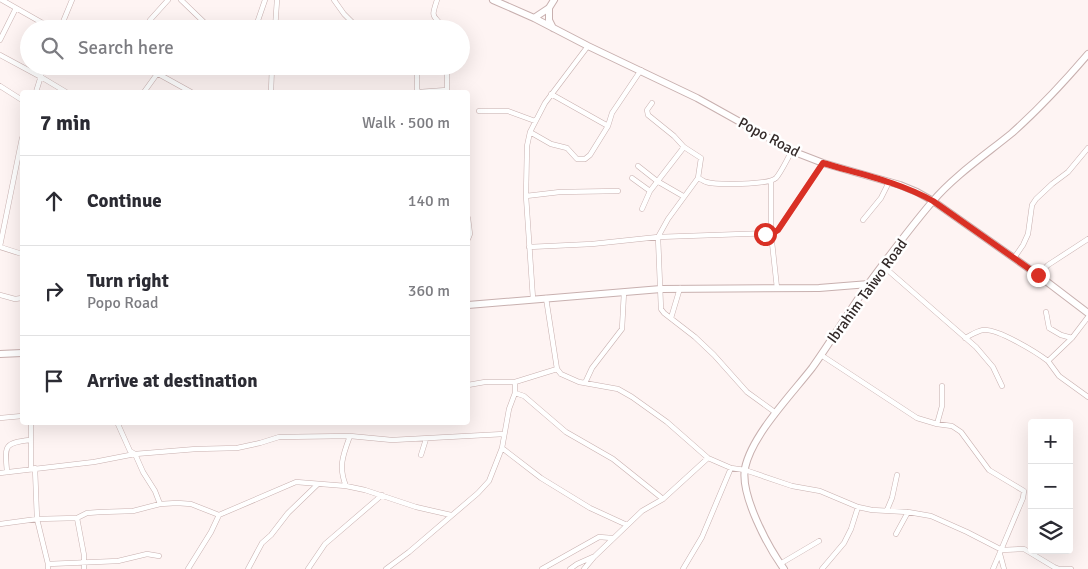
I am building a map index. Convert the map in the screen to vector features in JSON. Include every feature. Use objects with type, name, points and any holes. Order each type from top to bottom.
[{"type":"main road","name":"Popo Road","points":[[493,0],[534,18],[697,98],[792,151],[823,163],[917,192],[933,201],[1038,275],[1088,315]]},
{"type":"main road","points":[[553,28],[549,20],[550,8],[554,0]]},
{"type":"main road","points":[[534,18],[550,8]]},
{"type":"main road","name":"Ibrahim Taiwo Road","points":[[782,566],[763,534],[753,512],[746,486],[745,470],[748,457],[753,448],[776,413],[821,355],[869,284],[933,201],[1045,102],[1085,62],[1088,54]]},
{"type":"main road","points":[[470,306],[661,289],[819,288],[869,284]]},
{"type":"main road","points":[[0,354],[20,353]]},
{"type":"street","points":[[2,0],[13,4],[39,20]]},
{"type":"street","points":[[64,20],[72,0]]},
{"type":"street","points":[[150,20],[168,0]]},
{"type":"street","points":[[181,0],[202,20]]},
{"type":"street","points":[[259,20],[265,0]]},
{"type":"street","points":[[276,20],[277,0]]},
{"type":"street","points":[[334,0],[350,20]]},
{"type":"street","points":[[436,20],[432,13],[437,0]]},
{"type":"street","points":[[0,40],[13,4]]},
{"type":"street","points":[[533,299],[526,196],[527,146],[530,132],[552,94],[588,46]]},
{"type":"street","points":[[0,55],[20,66]]},
{"type":"street","points":[[530,132],[551,144],[567,148],[577,158],[586,159],[608,126],[612,114],[640,70]]},
{"type":"street","points":[[37,75],[63,90]]},
{"type":"street","points":[[145,90],[156,75]]},
{"type":"street","points":[[159,75],[187,90]]},
{"type":"street","points":[[270,90],[271,75]]},
{"type":"street","points":[[417,75],[417,90]]},
{"type":"street","points":[[447,75],[448,90]]},
{"type":"street","points":[[37,90],[41,77]]},
{"type":"street","points":[[0,86],[20,99]]},
{"type":"street","points":[[552,94],[608,126]]},
{"type":"street","points":[[652,103],[646,112],[648,115],[669,131],[684,147],[701,158],[698,178],[683,196],[658,237],[661,309],[714,355],[747,392],[776,413]]},
{"type":"street","points":[[479,111],[508,111],[535,121]]},
{"type":"street","points":[[642,209],[650,191],[684,147]]},
{"type":"street","points":[[1014,258],[1024,245],[1028,234],[1032,205],[1036,199],[1068,172],[1088,148]]},
{"type":"street","points":[[20,149],[0,246],[20,253]]},
{"type":"street","points":[[698,178],[706,182],[718,183],[762,183],[771,181],[776,178],[792,151]]},
{"type":"street","points":[[529,247],[592,244],[658,237],[772,233],[778,230],[823,163]]},
{"type":"street","points":[[638,166],[657,181],[683,196]]},
{"type":"street","points":[[632,178],[650,191]]},
{"type":"street","points":[[771,181],[772,233],[777,288]]},
{"type":"street","points":[[863,220],[881,198],[889,182]]},
{"type":"street","points":[[526,196],[560,192],[618,191]]},
{"type":"street","points":[[1038,275],[1048,265],[1088,239]]},
{"type":"street","points":[[883,266],[976,347],[993,367],[1002,386]]},
{"type":"street","points":[[671,318],[680,288]]},
{"type":"street","points":[[585,383],[592,368],[622,328],[624,292]]},
{"type":"street","points":[[0,296],[20,298]]},
{"type":"street","points":[[546,298],[557,369],[561,374],[585,383],[618,389],[667,422],[708,458],[731,468],[745,470],[792,486],[820,492],[858,507],[930,516],[968,532],[1001,552],[1024,549],[1054,566],[1062,569],[1071,569]]},
{"type":"street","points":[[1046,312],[1049,328],[1060,335],[1072,338]]},
{"type":"street","points":[[1048,361],[1072,338],[1088,315]]},
{"type":"street","points":[[965,338],[983,330],[996,332],[1028,348],[1048,361],[1059,376],[1088,397]]},
{"type":"street","points":[[821,355],[917,418],[952,426],[961,432],[989,470],[1024,491],[1023,498],[993,569]]},
{"type":"street","points":[[470,384],[515,382],[557,369]]},
{"type":"street","points":[[386,569],[409,552],[450,515],[483,489],[489,481],[502,448],[509,409],[515,393],[515,382]]},
{"type":"street","points":[[937,424],[942,406],[942,386]]},
{"type":"street","points":[[515,393],[524,396],[566,432],[613,459],[662,499]]},
{"type":"street","points":[[0,418],[20,416]]},
{"type":"street","points":[[31,425],[32,435],[30,440],[38,519],[48,566],[84,566],[147,554],[158,556]]},
{"type":"street","points":[[118,425],[130,451],[135,454],[143,472],[156,491],[160,504]]},
{"type":"street","points":[[0,473],[94,462],[135,454],[236,448],[279,437],[350,436],[392,440],[504,434]]},
{"type":"street","points":[[346,486],[342,478],[341,466],[342,456],[350,436]]},
{"type":"street","points":[[422,456],[426,439]]},
{"type":"street","points":[[7,472],[6,453],[8,446],[13,442],[30,440]]},
{"type":"street","points":[[502,448],[541,478],[590,508],[627,525]]},
{"type":"street","points":[[584,569],[612,538],[642,511],[662,499],[708,458]]},
{"type":"street","points":[[683,569],[702,537],[731,468]]},
{"type":"street","points":[[888,510],[897,475]]},
{"type":"street","points":[[188,569],[211,532],[219,515],[296,482],[346,486],[450,515]]},
{"type":"street","points":[[248,569],[262,543],[271,535],[288,513],[318,484]]},
{"type":"street","points":[[308,569],[325,544],[382,495]]},
{"type":"street","points":[[0,524],[38,519],[77,518],[87,513],[138,511],[160,504],[191,504],[219,515]]},
{"type":"street","points":[[822,569],[844,543],[858,507]]},
{"type":"street","points":[[896,534],[908,512]]},
{"type":"street","points":[[77,518],[84,555],[84,566]]},
{"type":"street","points":[[542,569],[599,537],[612,538]]},
{"type":"street","points":[[782,566],[819,541]]},
{"type":"street","points":[[1001,552],[1004,569]]},
{"type":"street","points":[[570,569],[595,556]]},
{"type":"route","points":[[765,234],[778,230],[823,163],[900,185],[917,192],[933,201],[1038,275]]}]
